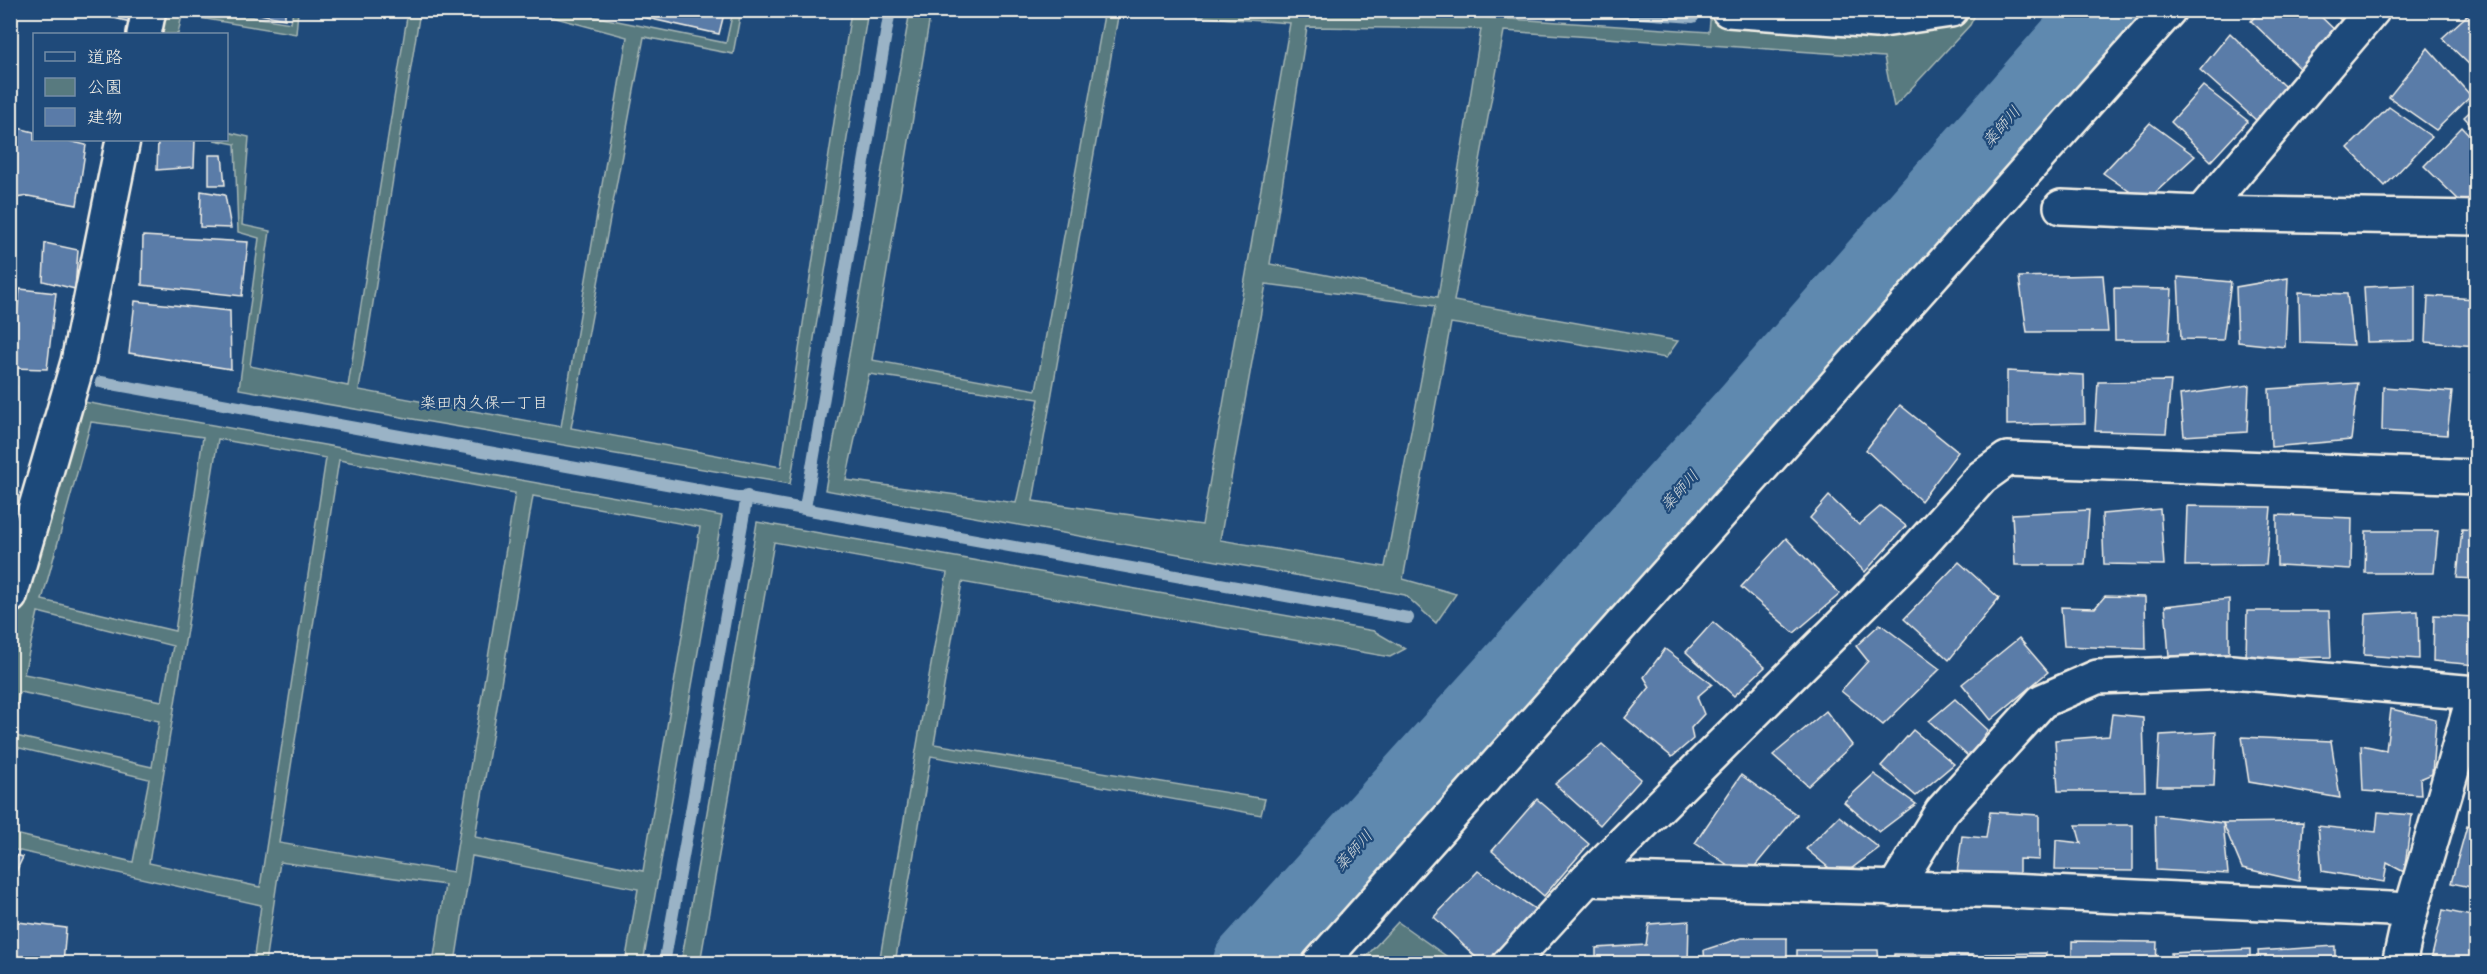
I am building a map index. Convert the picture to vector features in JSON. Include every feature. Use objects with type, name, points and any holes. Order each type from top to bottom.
[{"type":"street","points":[[144,33],[149,10]]},
{"type":"street","points":[[1728,10],[1876,21],[1951,10]]},
{"type":"street","points":[[1319,963],[2169,10]]},
{"type":"street","points":[[2201,213],[2373,10]]},
{"type":"street","points":[[10,596],[78,362],[123,141]]},
{"type":"street","points":[[2061,207],[2201,213],[2476,218]]},
{"type":"street","points":[[1509,963],[1587,879],[1910,557],[1982,477],[2007,459],[2476,477]]},
{"type":"street","points":[[1894,889],[1942,811],[2042,700],[2097,677],[2231,672],[2476,692],[2411,910],[2399,963]]},
{"type":"street","points":[[1587,879],[2411,910]]},
{"type":"green space","points":[[1375,10],[1709,32],[1711,11],[1977,11],[1970,25],[1894,107],[1884,57],[1504,31],[1454,301],[1678,341],[1666,358],[1451,323],[1403,579],[1456,594],[1436,623],[1405,595],[825,490],[910,11],[931,11],[872,360],[1036,390],[1104,15],[1034,11]],"holes":[[[1119,11],[1290,23],[1202,525],[1033,501]],[[1307,27],[1481,29],[1438,297],[1270,264]],[[1266,284],[1435,306],[1385,567],[1220,540]],[[869,374],[1039,399],[1016,503],[846,480]]]},
{"type":"green space","points":[[149,11],[215,11],[291,23],[293,11],[298,11],[296,34],[182,15],[178,33],[144,33]]},
{"type":"green space","points":[[408,11],[420,11],[359,390],[561,427],[627,37],[530,11],[568,11],[726,43],[733,11],[741,11],[733,54],[644,37],[571,428],[781,467],[851,11],[868,11],[790,484],[239,389],[259,238],[238,232],[235,144],[219,141],[228,141],[228,132],[249,137],[242,225],[270,231],[250,366],[348,386]]},
{"type":"green space","points":[[67,399],[722,516],[643,963],[625,963],[638,889],[472,856],[455,963],[433,963],[445,885],[280,862],[265,963],[253,963],[261,905],[11,849],[11,833],[133,862],[149,779],[11,746],[11,735],[152,767],[159,721],[20,692],[11,727],[11,596]],"holes":[[[91,422],[203,437],[175,631],[42,600]],[[218,439],[326,458],[260,887],[149,863]],[[339,460],[515,493],[453,872],[279,843]],[[533,496],[700,527],[643,871],[475,837]],[[38,612],[173,646],[162,701],[24,674]]]},
{"type":"green space","points":[[757,522],[1374,631],[1405,649],[1390,657],[962,582],[934,744],[1265,799],[1261,815],[931,756],[895,963],[879,963],[947,573],[774,542],[700,963],[681,963]]},
{"type":"green space","points":[[1398,922],[1456,963],[1360,963]]},
{"type":"building","points":[[80,10],[138,10],[135,23]]},
{"type":"building","points":[[239,10],[285,10],[285,19]]},
{"type":"building","points":[[611,10],[725,10],[719,34]]},
{"type":"building","points":[[2261,10],[2314,10],[2341,36],[2306,74],[2251,21]]},
{"type":"building","points":[[2330,10],[2364,10],[2351,29]]},
{"type":"building","points":[[2472,11],[2476,15],[2476,71],[2442,38]]},
{"type":"building","points":[[2230,33],[2286,88],[2257,121],[2200,70]]},
{"type":"building","points":[[2428,48],[2471,96],[2436,130],[2389,97]]},
{"type":"building","points":[[2203,86],[2248,121],[2211,161],[2171,122]]},
{"type":"building","points":[[2476,106],[2476,130],[2464,117]]},
{"type":"building","points":[[2389,107],[2432,137],[2385,186],[2348,148]]},
{"type":"building","points":[[2150,123],[2195,156],[2145,202],[2103,173]]},
{"type":"building","points":[[10,126],[33,132],[33,141],[69,141],[86,145],[77,205],[28,196],[10,199]]},
{"type":"building","points":[[2462,127],[2476,142],[2476,192],[2464,205],[2424,166]]},
{"type":"building","points":[[158,141],[195,141],[194,167],[157,170]]},
{"type":"building","points":[[209,155],[222,155],[225,185],[209,185]]},
{"type":"building","points":[[201,191],[225,195],[231,228],[200,227]]},
{"type":"building","points":[[143,236],[248,242],[242,296],[142,285]]},
{"type":"building","points":[[45,243],[78,250],[75,289],[43,281]]},
{"type":"building","points":[[2103,275],[2108,332],[2027,332],[2019,277]]},
{"type":"building","points":[[2178,277],[2231,282],[2223,340],[2181,339]]},
{"type":"building","points":[[2288,278],[2285,347],[2238,342],[2236,287]]},
{"type":"building","points":[[2415,285],[2415,341],[2367,342],[2364,287]]},
{"type":"building","points":[[2114,288],[2172,289],[2169,340],[2115,340]]},
{"type":"building","points":[[20,289],[56,293],[47,369],[10,368]]},
{"type":"building","points":[[2299,292],[2347,294],[2353,345],[2300,343]]},
{"type":"building","points":[[2428,296],[2476,299],[2476,346],[2426,342]]},
{"type":"building","points":[[135,301],[230,311],[231,369],[129,353]]},
{"type":"building","points":[[2007,371],[2084,375],[2085,423],[2007,425]]},
{"type":"building","points":[[2476,371],[2476,446],[2468,445]]},
{"type":"building","points":[[2171,381],[2166,433],[2095,431],[2098,382]]},
{"type":"building","points":[[2358,383],[2351,440],[2271,447],[2269,389]]},
{"type":"building","points":[[10,385],[16,386],[11,441],[10,441]]},
{"type":"building","points":[[2249,385],[2247,432],[2184,436],[2180,395]]},
{"type":"building","points":[[2383,387],[2452,392],[2447,435],[2382,431]]},
{"type":"building","points":[[1900,405],[1958,452],[1921,501],[1866,450]]},
{"type":"building","points":[[1829,496],[1859,525],[1881,506],[1906,526],[1865,572],[1810,518]]},
{"type":"building","points":[[2187,506],[2271,507],[2266,565],[2185,566]]},
{"type":"building","points":[[2160,509],[2164,565],[2104,564],[2102,514]]},
{"type":"building","points":[[2089,510],[2085,565],[2015,565],[2012,514]]},
{"type":"building","points":[[2277,515],[2352,518],[2351,569],[2277,565]]},
{"type":"building","points":[[2462,529],[2476,530],[2476,579],[2457,578]]},
{"type":"building","points":[[2366,531],[2438,531],[2434,573],[2365,573]]},
{"type":"building","points":[[1786,538],[1840,594],[1794,633],[1741,587]]},
{"type":"building","points":[[1959,562],[1999,598],[1949,660],[1904,619]]},
{"type":"building","points":[[2105,596],[2145,597],[2146,649],[2064,646],[2061,607],[2095,608]]},
{"type":"building","points":[[2229,599],[2229,654],[2169,656],[2165,606]]},
{"type":"building","points":[[2247,611],[2329,611],[2331,657],[2246,659]]},
{"type":"building","points":[[2418,611],[2419,659],[2364,655],[2366,614]]},
{"type":"building","points":[[2434,615],[2476,617],[2476,665],[2433,661]]},
{"type":"building","points":[[1713,622],[1765,667],[1734,696],[1686,652]]},
{"type":"building","points":[[1880,624],[1940,669],[1883,725],[1841,691],[1868,661],[1856,646]]},
{"type":"building","points":[[2019,638],[2048,672],[1991,720],[1962,684]]},
{"type":"building","points":[[1665,649],[1712,684],[1697,697],[1704,714],[1691,728],[1693,739],[1672,757],[1625,718],[1650,687],[1644,677]]},
{"type":"building","points":[[1955,699],[1988,730],[1969,757],[1929,721]]},
{"type":"building","points":[[2391,709],[2436,719],[2432,774],[2420,779],[2421,795],[2363,791],[2361,745],[2386,750]]},
{"type":"building","points":[[1826,711],[1852,745],[1808,786],[1773,755]]},
{"type":"building","points":[[2112,714],[2143,717],[2145,791],[2058,791],[2055,740],[2109,736]]},
{"type":"building","points":[[1913,730],[1954,764],[1916,796],[1881,766]]},
{"type":"building","points":[[2216,732],[2214,786],[2157,786],[2160,735]]},
{"type":"building","points":[[2242,737],[2331,741],[2340,798],[2249,782]]},
{"type":"building","points":[[1602,744],[1641,779],[1600,825],[1555,784]]},
{"type":"building","points":[[1874,774],[1916,804],[1879,832],[1844,802]]},
{"type":"building","points":[[1741,775],[1797,815],[1746,877],[1695,843]]},
{"type":"building","points":[[1537,799],[1589,844],[1544,896],[1492,851]]},
{"type":"building","points":[[1990,812],[2039,815],[2039,860],[2019,859],[2019,875],[1957,873],[1962,836],[1986,838]]},
{"type":"building","points":[[2378,812],[2412,815],[2404,872],[2387,863],[2384,882],[2322,871],[2318,826],[2376,832]]},
{"type":"building","points":[[2155,815],[2223,823],[2228,874],[2156,870]]},
{"type":"building","points":[[1839,816],[1879,848],[1840,877],[1806,849]]},
{"type":"building","points":[[2303,822],[2299,881],[2242,868],[2223,823]]},
{"type":"building","points":[[2076,825],[2133,825],[2133,871],[2055,870],[2056,840],[2081,843]]},
{"type":"building","points":[[2467,826],[2476,829],[2476,888],[2451,883]]},
{"type":"building","points":[[10,854],[23,857],[12,880],[10,879]]},
{"type":"building","points":[[1478,871],[1538,911],[1491,964],[1483,964],[1434,917]]},
{"type":"building","points":[[2443,910],[2476,917],[2476,964],[2444,964],[2431,960]]},
{"type":"building","points":[[10,921],[66,928],[63,964],[10,964]]},
{"type":"building","points":[[1689,921],[1688,964],[1596,964],[1596,948],[1646,945],[1649,924]]},
{"type":"building","points":[[1741,938],[1787,938],[1787,964],[1705,964],[1704,950]]},
{"type":"building","points":[[2072,941],[2157,942],[2156,964],[2072,964]]},
{"type":"building","points":[[2335,946],[2335,964],[2259,964],[2258,951]]},
{"type":"building","points":[[2250,949],[2250,964],[2172,964],[2171,953]]},
{"type":"building","points":[[1797,950],[1878,950],[1879,964],[1797,964]]},
{"type":"building","points":[[2046,953],[2045,964],[1985,964],[1985,954]]},
{"type":"building","points":[[1894,954],[1973,955],[1973,964],[1893,964]]},
{"type":"waterway","points":[[805,508],[890,10]]},
{"type":"waterway","points":[[1599,10],[1693,17]]},
{"type":"waterway","name":"薬師川","points":[[1250,964],[1746,415],[2102,10]]},
{"type":"waterway","points":[[101,382],[1408,618]]},
{"type":"waterway","points":[[664,964],[747,496]]},
{"type":"district","name":"楽田内久保一丁目","points":[[484,402]]}]
